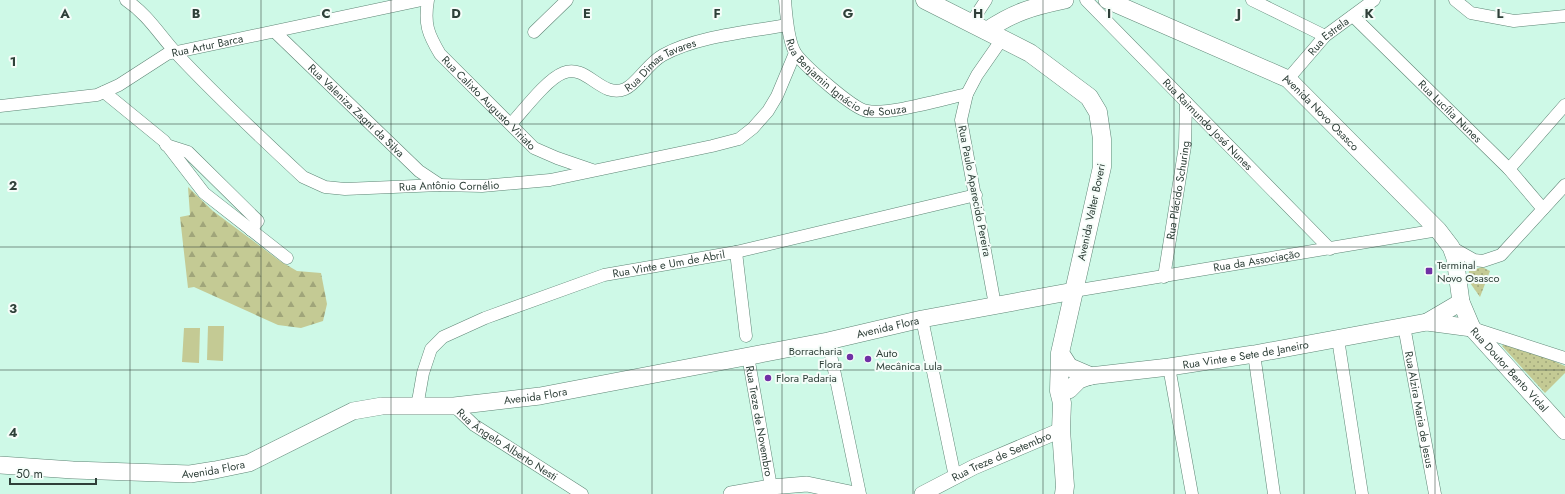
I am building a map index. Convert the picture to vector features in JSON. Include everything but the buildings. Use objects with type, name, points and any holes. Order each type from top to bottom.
[{"type":"main road","points":[[925,0],[978,27],[1026,9],[1066,0]]},
{"type":"main road","name":"Avenida Novo Osasco","points":[[1107,0],[1288,79],[1438,230],[1451,247],[1456,258],[1461,302]]},
{"type":"main road","name":"Avenida Valter Boveri","points":[[978,27],[1030,53],[1089,98],[1098,112],[1102,139],[1102,168],[1066,330],[1065,360],[1059,391],[1065,397],[1061,430],[1065,486],[1064,494]]},
{"type":"main road","name":"Avenida Flora","points":[[0,465],[73,470],[190,474],[215,470],[249,463],[353,412],[382,406],[454,406],[540,396],[828,341],[922,319],[1074,291]]},
{"type":"main road","name":"Rua Vinte e Sete de Janeiro","points":[[1426,322],[1461,302]]},
{"type":"main road","name":"Rua Doutor Bento Vidal","points":[[1461,302],[1472,328],[1565,431]]},
{"type":"main road","name":"Rua Vinte e Sete de Janeiro","points":[[1065,397],[1079,380],[1090,376],[1169,367],[1254,354],[1426,322],[1472,328]]},
{"type":"main road","points":[[1065,360],[1090,376]]},
{"type":"street","name":"Rua Antônio Cornélio","points":[[126,0],[135,6],[155,26],[176,52],[303,177],[325,187],[345,189],[440,185],[482,186],[550,180],[739,139],[753,128],[768,112],[777,96],[795,53]]},
{"type":"street","name":"Rua Artur Barca","points":[[0,106],[97,95],[118,85],[167,54],[422,0]]},
{"type":"street","name":"Rua Calixto Augusto Viriato","points":[[428,0],[425,15],[431,39],[440,54],[534,148],[593,171]]},
{"type":"street","points":[[534,32],[567,0]]},
{"type":"street","name":"Rua Benjamin Ignácio de Souza","points":[[785,0],[787,25],[795,53],[852,104],[867,111],[890,110],[967,94]]},
{"type":"street","points":[[978,27],[986,0]]},
{"type":"street","name":"Rua Raimundo José Nunes","points":[[1086,0],[1330,249]]},
{"type":"street","points":[[1252,0],[1325,36]]},
{"type":"street","name":"Rua Estrela","points":[[1288,79],[1325,36],[1374,0]]},
{"type":"street","points":[[1455,0],[1471,14],[1514,21],[1565,16]]},
{"type":"street","name":"Rua Lucília Nunes","points":[[1353,16],[1509,169],[1543,209]]},
{"type":"street","name":"Rua Dimas Tavares","points":[[511,124],[547,85],[562,73],[572,70],[581,73],[608,90],[618,91],[626,89],[645,69],[661,56],[672,50],[702,41],[787,25]]},
{"type":"street","name":"Rua Valeniza Zagni da Silva","points":[[275,32],[419,171],[440,185]]},
{"type":"street","name":"Rua Paulo Aparecido Pereira","points":[[995,306],[976,194],[961,120],[967,94],[977,75],[1002,39]]},
{"type":"street","points":[[104,92],[166,145],[204,193],[287,258]]},
{"type":"street","name":"Rua Plácido Schuring","points":[[1164,277],[1185,146],[1186,102]]},
{"type":"street","points":[[1509,169],[1565,105]]},
{"type":"street","points":[[166,145],[188,152],[258,221],[251,230]]},
{"type":"street","points":[[1451,247],[1474,260],[1491,260],[1501,255],[1543,209],[1563,191]]},
{"type":"street","name":"Rua Vinte e Um de Abril","points":[[417,407],[423,373],[431,349],[443,337],[485,318],[604,275],[736,252],[976,194]]},
{"type":"street","name":"Rua da Associação","points":[[1074,291],[1438,230]]},
{"type":"street","points":[[736,252],[746,336]]},
{"type":"street","points":[[922,319],[955,477]]},
{"type":"street","name":"Rua Alzira Maria de Jesus","points":[[1404,326],[1435,494]]},
{"type":"street","points":[[1472,328],[1565,358]]},
{"type":"street","points":[[1338,339],[1362,494]]},
{"type":"street","points":[[828,341],[860,494]]},
{"type":"street","points":[[1254,354],[1274,494]]},
{"type":"street","name":"Rua Treze de Novembro","points":[[748,356],[772,487]]},
{"type":"street","points":[[1169,367],[1192,494]]},
{"type":"street","name":"Rua Ângelo Alberto Nesti","points":[[454,406],[474,425],[582,494]]},
{"type":"street","name":"Rua Treze de Setembro","points":[[922,494],[955,477],[1061,430]]},
{"type":"street","points":[[731,494],[772,487],[807,484],[855,494]]},
{"type":"green space","points":[[188,187],[213,211],[280,261],[297,271],[321,273],[327,304],[323,321],[301,328],[278,325],[194,287],[188,288],[180,217],[190,215]]},
{"type":"green space","points":[[1482,267],[1490,271],[1480,297],[1468,280],[1469,271]]},
{"type":"green space","points":[[208,326],[224,326],[223,361],[207,360]]},
{"type":"green space","points":[[184,328],[200,328],[199,363],[182,362]]},
{"type":"green space","points":[[1507,341],[1565,366],[1565,373],[1545,393],[1502,346]]},
{"type":"place","name":"Terminal Novo Osasco","points":[[1429,271]]},
{"type":"place","name":"Borracharia Flora","points":[[850,357]]},
{"type":"place","name":"Auto Mecânica Lula","points":[[868,359]]},
{"type":"place","name":"Flora Padaria","points":[[768,378]]}]
